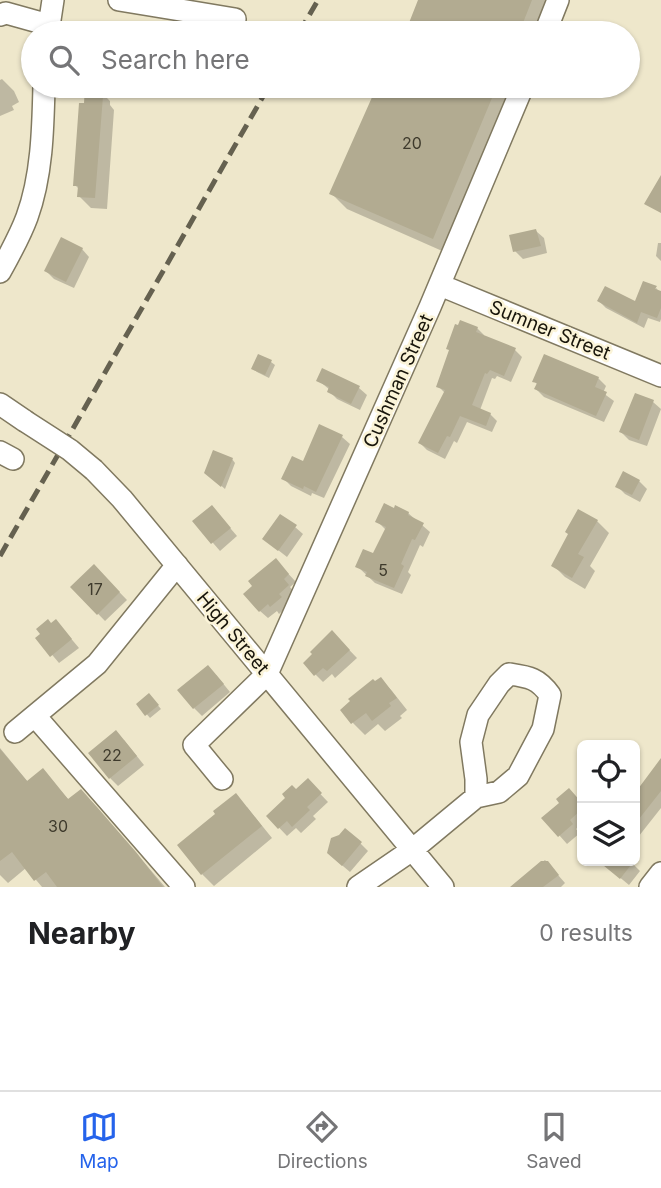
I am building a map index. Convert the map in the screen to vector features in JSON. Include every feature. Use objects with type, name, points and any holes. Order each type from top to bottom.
[{"type":"street","points":[[50,21],[53,0]]},
{"type":"street","points":[[119,0],[235,19]]},
{"type":"street","points":[[550,21],[558,0]]},
{"type":"street","points":[[0,15],[6,13],[28,21]]},
{"type":"street","points":[[0,272],[28,215],[34,191],[43,98]]},
{"type":"street","name":"Cushman Street","points":[[267,674],[440,285],[518,98]]},
{"type":"street","name":"Sumner Street","points":[[440,285],[661,376]]},
{"type":"street","name":"High Street","points":[[0,404],[70,450],[122,499],[443,887]]},
{"type":"street","points":[[15,732],[97,664],[177,565]]},
{"type":"street","points":[[222,779],[194,746],[267,674]]},
{"type":"street","points":[[358,887],[412,850],[476,797],[499,792],[518,776],[543,729],[550,695],[544,686],[531,677],[509,674],[478,715],[471,742],[476,797]]},
{"type":"street","points":[[35,716],[184,887]]},
{"type":"street","points":[[650,887],[661,873]]},
{"type":"building","points":[[418,0],[532,0],[524,21],[410,21]]},
{"type":"building","points":[[84,98],[103,98],[95,198],[77,197],[78,186],[73,186],[79,103],[84,103]]},
{"type":"building","points":[[372,98],[492,98],[433,239],[329,194]]},
{"type":"building","points":[[661,175],[661,213],[644,204]]},
{"type":"building","points":[[536,229],[541,246],[513,252],[509,235]]},
{"type":"building","points":[[61,237],[83,248],[66,282],[44,271]]},
{"type":"building","points":[[643,281],[657,286],[655,289],[661,291],[661,308],[657,318],[641,312],[637,323],[597,301],[605,286],[635,301]]},
{"type":"building","points":[[460,320],[478,327],[476,332],[516,348],[504,376],[490,370],[485,373],[472,405],[491,413],[486,426],[460,416],[450,437],[447,436],[438,453],[418,443],[445,390],[436,387],[449,350],[446,349],[455,324],[458,325]]},
{"type":"building","points":[[258,354],[272,360],[265,375],[251,369]]},
{"type":"building","points":[[544,354],[599,377],[595,387],[607,392],[596,416],[534,389],[537,383],[532,382]]},
{"type":"building","points":[[322,368],[360,386],[351,404],[327,392],[329,387],[316,381]]},
{"type":"building","points":[[635,393],[654,400],[639,440],[619,432]]},
{"type":"building","points":[[319,424],[343,435],[316,492],[281,479],[292,456],[303,461]]},
{"type":"building","points":[[213,450],[233,458],[221,487],[204,473]]},
{"type":"building","points":[[623,471],[640,480],[632,495],[615,487]]},
{"type":"building","points":[[384,503],[409,512],[408,515],[424,523],[415,540],[412,539],[394,588],[365,576],[367,572],[355,567],[363,549],[373,553],[386,527],[375,522]]},
{"type":"building","points":[[212,505],[231,528],[211,544],[192,521]]},
{"type":"building","points":[[578,509],[598,520],[578,554],[584,557],[572,578],[551,566]]},
{"type":"building","points":[[280,514],[297,525],[278,551],[262,539]]},
{"type":"building","points":[[276,558],[289,574],[284,579],[289,585],[279,594],[282,597],[259,612],[243,594],[252,586],[248,581]]},
{"type":"building","points":[[94,564],[120,592],[97,615],[70,587]]},
{"type":"building","points":[[48,619],[51,623],[56,619],[72,639],[50,657],[35,638],[40,634],[36,629]]},
{"type":"building","points":[[332,630],[350,650],[327,671],[323,668],[314,676],[303,663]]},
{"type":"building","points":[[208,665],[224,684],[193,709],[177,690]]},
{"type":"building","points":[[381,677],[397,698],[372,721],[366,713],[351,724],[340,710],[350,701],[348,699],[373,679],[375,681]]},
{"type":"building","points":[[149,693],[159,705],[145,716],[136,704]]},
{"type":"building","points":[[116,730],[137,756],[109,779],[88,753]]},
{"type":"building","points":[[0,749],[27,781],[43,768],[68,799],[81,789],[163,887],[57,887],[46,872],[34,881],[12,852],[0,861]]},
{"type":"building","points":[[661,758],[661,791],[640,818],[640,786]]},
{"type":"building","points":[[308,778],[322,793],[307,807],[310,810],[292,827],[287,821],[278,829],[266,816],[285,798],[282,794],[292,785],[296,789]]},
{"type":"building","points":[[569,788],[577,797],[577,814],[570,820],[573,824],[558,837],[541,818],[559,803],[556,799]]},
{"type":"building","points":[[236,793],[262,826],[201,875],[177,845]]},
{"type":"building","points":[[345,828],[362,842],[342,866],[327,853],[331,838],[339,835]]},
{"type":"building","points":[[541,861],[548,861],[559,875],[543,887],[510,887]]},
{"type":"building","points":[[604,866],[630,866],[620,879]]},
{"type":"railway","points":[[306,21],[318,0]]},
{"type":"railway","points":[[0,556],[262,98]]}]
